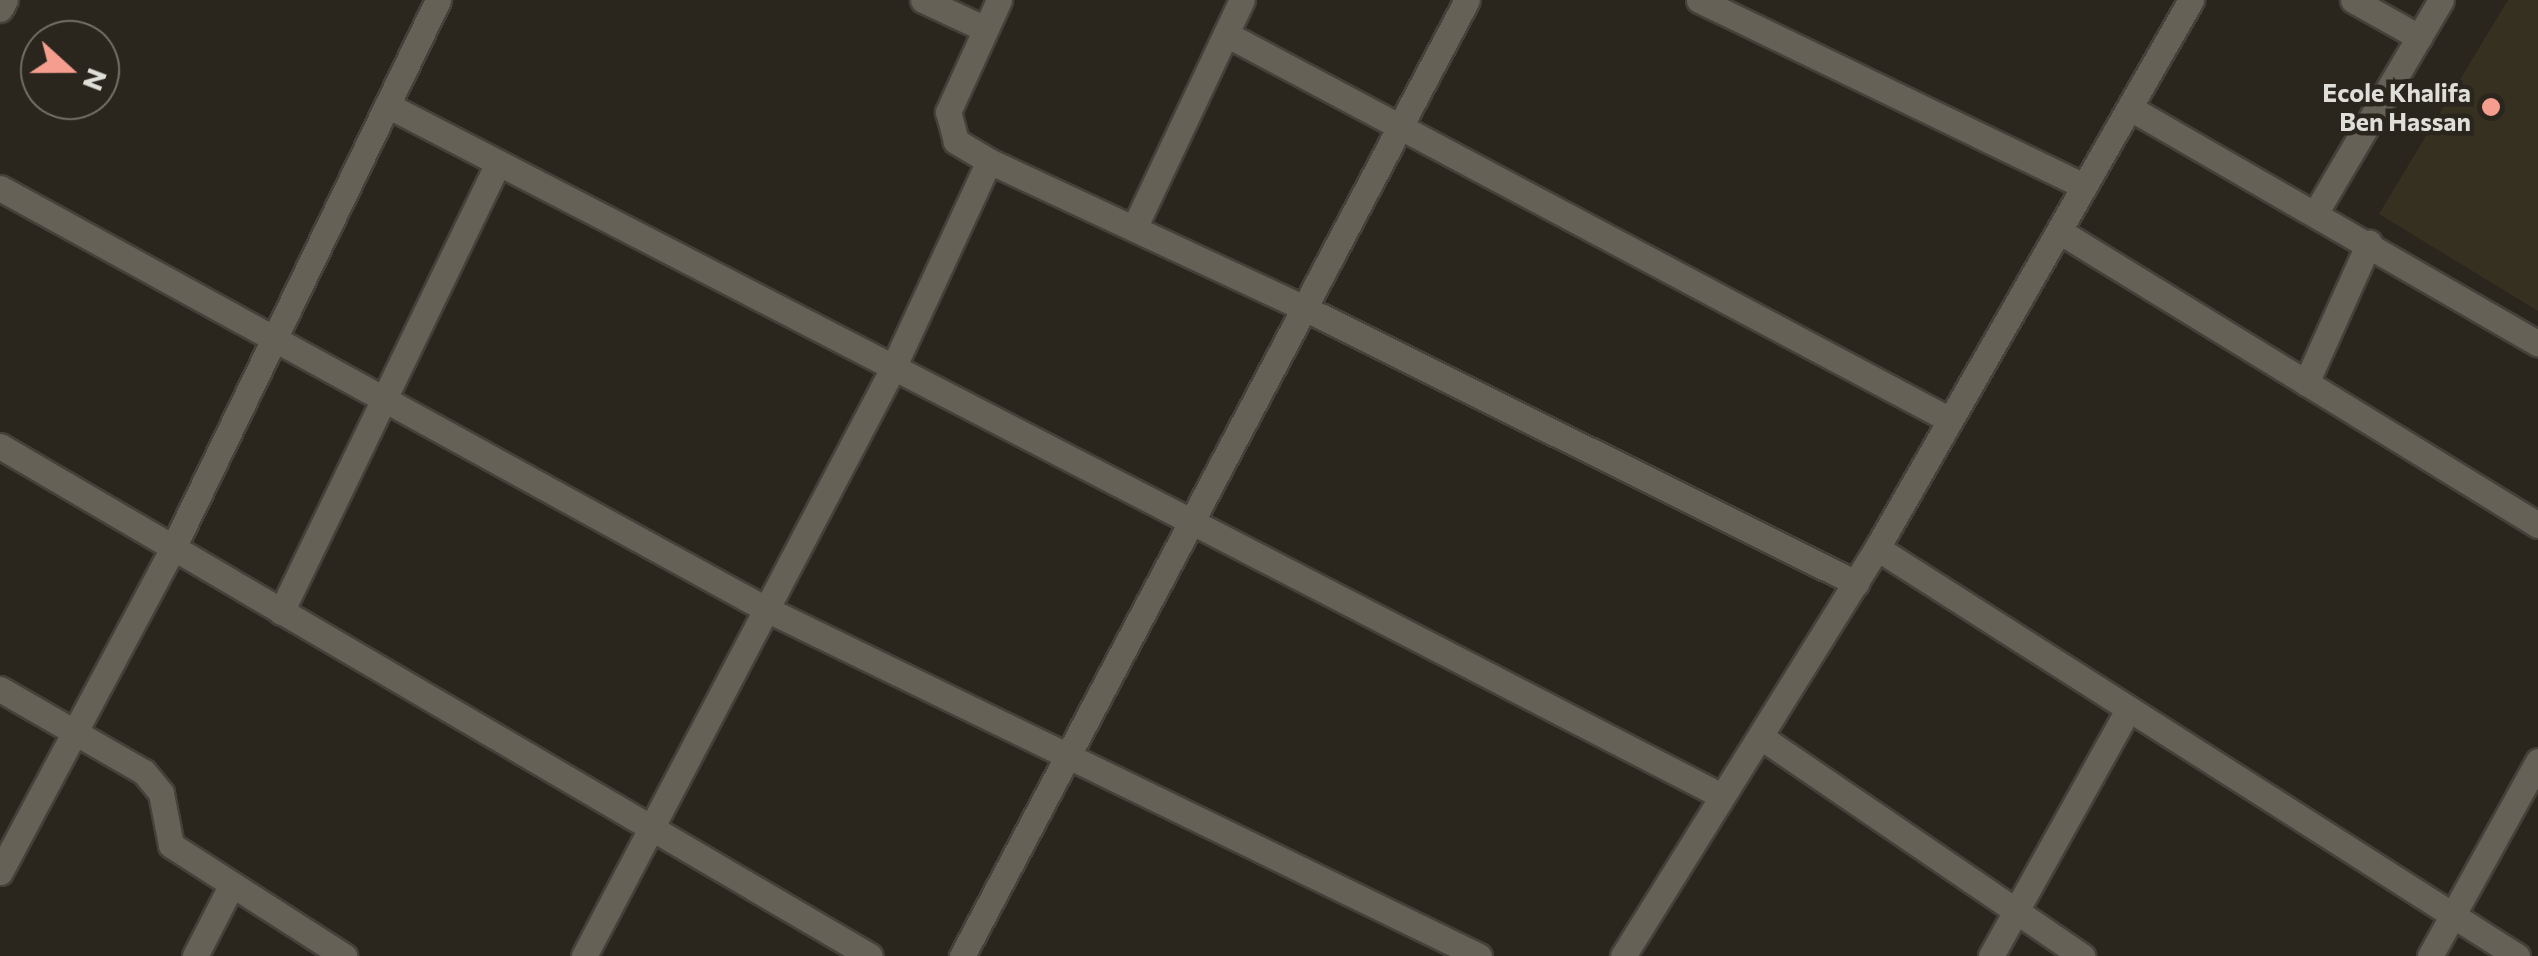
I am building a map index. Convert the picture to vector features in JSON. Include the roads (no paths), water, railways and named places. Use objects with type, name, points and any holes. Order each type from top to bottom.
[{"type":"street","points":[[0,9],[4,0]]},
{"type":"street","points":[[0,872],[172,548],[438,0]]},
{"type":"street","points":[[923,0],[983,28]]},
{"type":"street","points":[[998,0],[955,85],[947,120],[956,141],[988,161],[1304,308],[1856,583]]},
{"type":"street","points":[[1134,226],[1242,0]]},
{"type":"street","points":[[962,956],[1467,0]]},
{"type":"street","points":[[1699,0],[2084,186]]},
{"type":"street","points":[[1622,956],[1877,548],[2192,0]]},
{"type":"street","points":[[2354,0],[2419,36]]},
{"type":"street","points":[[2316,212],[2441,0]]},
{"type":"street","points":[[1226,34],[1950,420]]},
{"type":"street","points":[[386,105],[1722,796]]},
{"type":"street","points":[[2130,108],[2370,243],[2538,344]]},
{"type":"street","points":[[584,956],[892,370],[988,161]]},
{"type":"street","points":[[281,612],[386,403],[498,164]]},
{"type":"street","points":[[0,188],[272,341],[764,608],[1068,760],[1479,956]]},
{"type":"street","points":[[2058,231],[2538,525]]},
{"type":"street","points":[[2306,383],[2370,243]]},
{"type":"street","points":[[0,446],[649,830],[870,956]]},
{"type":"street","points":[[1877,548],[2451,918],[2517,956]]},
{"type":"street","points":[[0,689],[144,772],[161,793],[171,844],[344,956]]},
{"type":"street","points":[[1991,956],[2128,710]]},
{"type":"street","points":[[1761,738],[2082,956]]},
{"type":"street","points":[[2430,956],[2538,761]]},
{"type":"street","points":[[195,956],[232,886]]},
{"type":"place","name":"Ecole Khalifa Ben Hassan","points":[[2491,107]]}]
